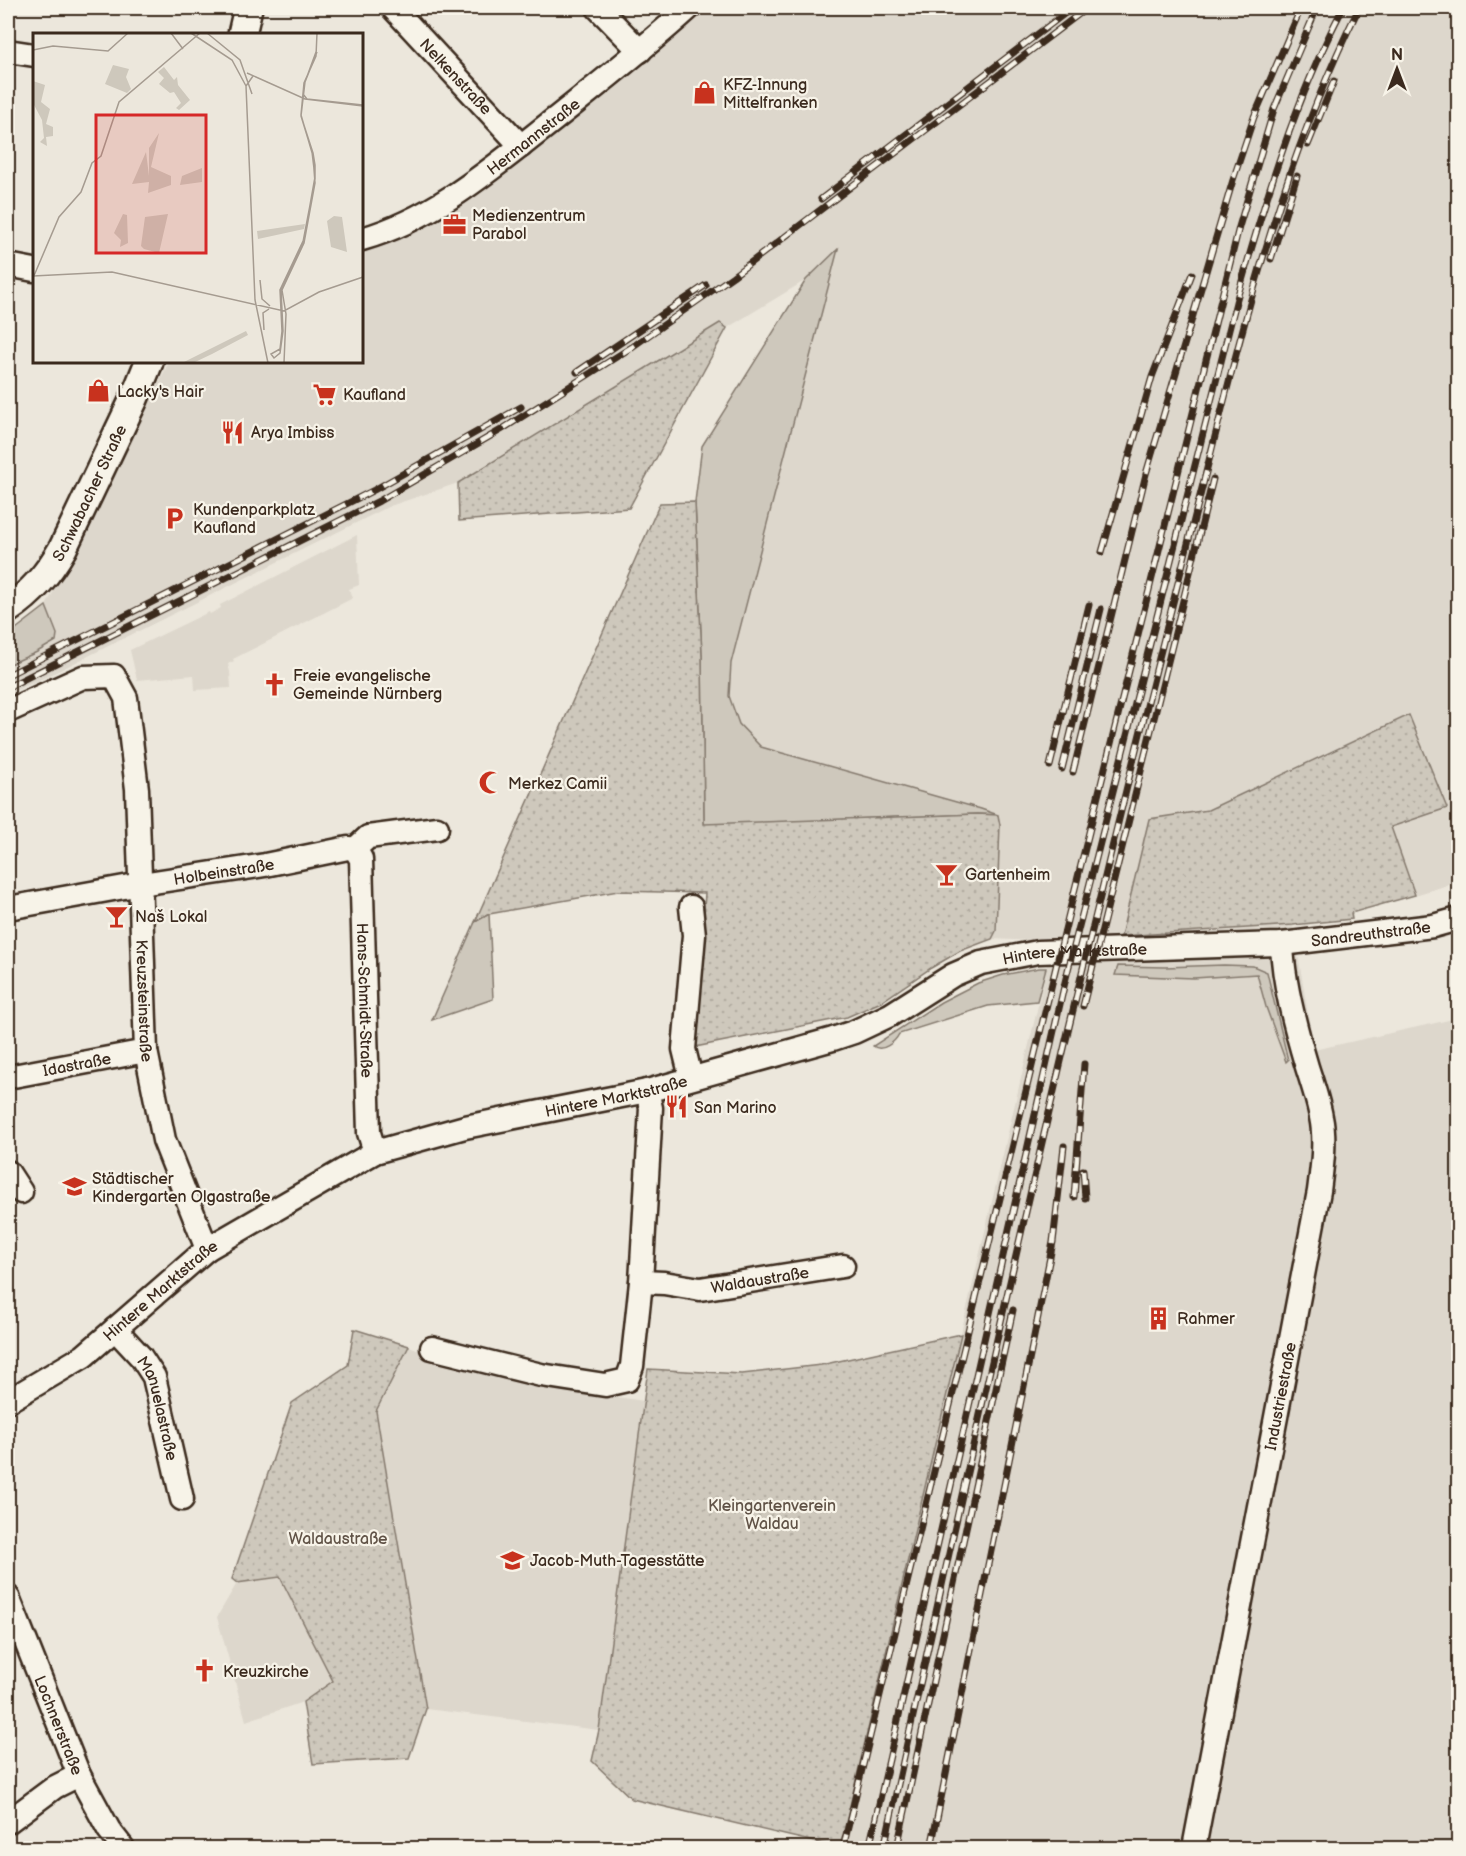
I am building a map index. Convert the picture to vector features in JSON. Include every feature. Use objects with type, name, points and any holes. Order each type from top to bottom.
[{"type":"main road","points":[[242,33],[248,8]]},
{"type":"main road","name":"Schwabacher Straße","points":[[8,609],[37,586],[63,548],[134,399],[149,363]]},
{"type":"street","name":"Nelkenstraße","points":[[393,8],[521,146]]},
{"type":"street","points":[[598,8],[640,51]]},
{"type":"street","name":"Hermannstraße","points":[[363,239],[411,221],[460,192],[495,167],[640,51],[689,8]]},
{"type":"street","points":[[8,51],[33,55]]},
{"type":"street","points":[[8,265],[33,270]]},
{"type":"street","name":"Kreuzsteinstraße","points":[[8,711],[83,676],[114,676],[126,698],[137,789],[146,1051],[164,1140],[207,1249]]},
{"type":"street","name":"Holbeinstraße","points":[[8,908],[265,865],[348,848],[355,849],[368,837],[437,828]]},
{"type":"street","name":"Hans-Schmidt-Straße","points":[[355,849],[362,859],[369,1133],[375,1152]]},
{"type":"street","points":[[691,907],[694,935],[684,1049],[691,1078]]},
{"type":"street","name":"Sandreuthstraße","points":[[1282,944],[1423,927],[1458,919]]},
{"type":"street","name":"Hintere Marktstraße","points":[[8,1401],[84,1356],[207,1249],[375,1152],[465,1127],[647,1090],[854,1032],[890,1016],[953,975],[981,963],[1038,952],[1282,944]]},
{"type":"street","name":"Industriestraße","points":[[1194,1848],[1317,1202],[1323,1153],[1322,1117],[1290,997],[1282,959],[1282,944]]},
{"type":"street","name":"Idastraße","points":[[8,1077],[146,1051]]},
{"type":"street","points":[[432,1348],[541,1375],[605,1385],[627,1380],[632,1366],[641,1282],[651,1108],[647,1090]]},
{"type":"street","points":[[8,1172],[21,1192]]},
{"type":"street","name":"Waldaustraße","points":[[641,1282],[700,1289],[843,1266]]},
{"type":"street","name":"Manuelastraße","points":[[115,1329],[141,1358],[154,1377],[182,1499]]},
{"type":"street","name":"Lochnerstraße","points":[[8,1597],[78,1775],[109,1830],[123,1848]]},
{"type":"street","points":[[8,1822],[56,1787],[78,1775]]},
{"type":"shaded area","points":[[703,8],[1458,8],[1458,882],[1415,895],[1390,827],[1447,808],[1408,715],[1208,810],[1149,819],[1121,936],[1293,925],[1314,1050],[1458,1018],[1458,1848],[840,1848],[1053,942],[992,939],[996,931],[1000,825],[998,815],[761,747],[739,724],[729,696],[731,663],[837,250],[806,280],[727,328],[720,323],[458,483],[390,506],[8,694],[8,657],[57,632],[46,606],[168,363],[363,363],[363,239],[382,239],[646,60]]},
{"type":"shaded area","points":[[357,535],[359,585],[349,589],[353,598],[233,659],[234,661],[228,664],[231,688],[195,690],[194,675],[137,680],[130,650],[209,612],[210,614],[221,608],[220,605]]},
{"type":"shaded area","name":"Jacob-Muth-Tagesstätte","points":[[409,1346],[449,1361],[524,1383],[644,1401],[599,1730],[426,1709],[376,1411]]},
{"type":"shaded area","points":[[280,1577],[333,1681],[303,1702],[246,1721],[217,1617],[237,1583]]},
{"type":"green space","points":[[838,249],[731,663],[729,696],[739,724],[761,747],[998,815],[704,825],[702,656],[695,502],[702,446],[806,280]]},
{"type":"green space","points":[[720,323],[727,328],[629,508],[459,521],[458,483]]},
{"type":"green space","points":[[695,502],[702,656],[704,824],[977,814],[998,815],[1000,825],[996,931],[992,939],[960,951],[881,1002],[847,1017],[695,1047],[705,893],[618,891],[489,914],[475,922],[660,503]]},
{"type":"green space","points":[[46,606],[57,634],[56,641],[8,665],[8,635]]},
{"type":"green space","points":[[1409,715],[1447,808],[1391,827],[1415,895],[1351,913],[1352,919],[1121,936],[1149,819],[1208,810]]},
{"type":"green space","points":[[489,914],[493,999],[432,1020],[475,922]]},
{"type":"green space","points":[[1118,966],[1253,966],[1267,972],[1288,1060],[1286,1062],[1257,974],[1194,978],[1115,975]]},
{"type":"green space","points":[[1046,968],[1037,1001],[988,1006],[899,1034],[895,1040],[884,1047],[873,1046],[941,1002],[978,983]]},
{"type":"green space","points":[[354,1329],[409,1346],[376,1411],[426,1709],[409,1758],[313,1764],[303,1702],[333,1681],[280,1577],[237,1583],[232,1579],[292,1403],[348,1365]]},
{"type":"green space","name":"Kleingartenverein Waldau","points":[[961,1334],[840,1848],[632,1799],[592,1761],[599,1730],[648,1369],[742,1374],[821,1365]]},
{"type":"railway","points":[[821,199],[1072,8]]},
{"type":"railway","points":[[8,687],[379,501],[501,430],[632,347],[733,276],[1087,8]]},
{"type":"railway","points":[[1073,772],[1146,474],[1233,180],[1254,117],[1301,8]]},
{"type":"railway","points":[[843,1848],[1068,917],[1239,227],[1274,109],[1317,8]]},
{"type":"railway","points":[[869,1848],[1065,982],[1236,302],[1295,115],[1343,8]]},
{"type":"railway","points":[[884,1848],[1053,1096],[1125,796],[1236,354],[1265,252],[1297,153],[1336,56],[1359,8]]},
{"type":"railway","points":[[1308,145],[1334,81]]},
{"type":"railway","points":[[1271,259],[1297,176]]},
{"type":"railway","points":[[1102,552],[1152,377],[1192,274]]},
{"type":"railway","points":[[577,372],[706,285]]},
{"type":"railway","points":[[8,675],[374,490],[521,407]]},
{"type":"railway","points":[[1083,1006],[1213,479]]},
{"type":"railway","points":[[1050,766],[1089,605]]},
{"type":"railway","points":[[1062,769],[1101,609]]},
{"type":"railway","points":[[1074,1197],[1084,1064]]},
{"type":"railway","points":[[931,1848],[1053,1242],[1064,1146]]},
{"type":"railway","points":[[1083,1170],[1085,1198]]},
{"type":"railway","points":[[897,1848],[1013,1310]]},
{"type":"place","name":"KFZ-Innung Mittelfranken","points":[[705,93]]},
{"type":"place","name":"Medienzentrum Parabol","points":[[454,224]]},
{"type":"place","name":"Lacky's Hair","points":[[99,391]]},
{"type":"place","name":"Kaufland","points":[[325,394]]},
{"type":"place","name":"Arya Imbiss","points":[[233,432]]},
{"type":"place","name":"Kundenparkplatz Kaufland","points":[[175,518]]},
{"type":"place","name":"Freie evangelische Gemeinde Nürnberg","points":[[275,684]]},
{"type":"place","name":"Merkez Camii","points":[[490,783]]},
{"type":"place","name":"Gartenheim","points":[[947,874]]},
{"type":"place","name":"Naš Lokal","points":[[117,916]]},
{"type":"place","name":"San Marino","points":[[676,1107]]},
{"type":"place","name":"Städtischer Kindergarten Olgastraße","points":[[74,1187]]},
{"type":"place","name":"Rahmer","points":[[1159,1318]]},
{"type":"place","name":"Jacob-Muth-Tagesstätte","points":[[512,1560]]},
{"type":"place","name":"Kreuzkirche","points":[[205,1671]]}]
